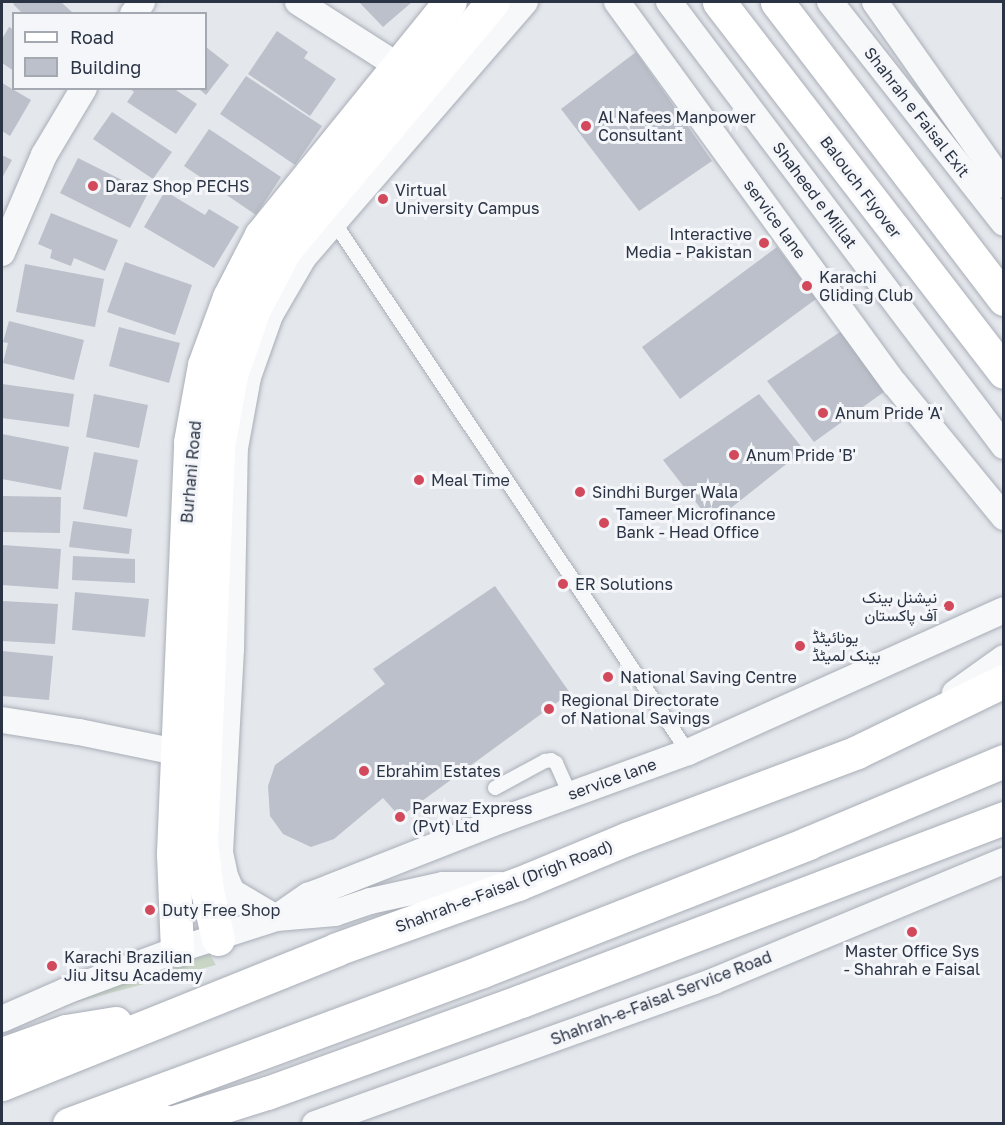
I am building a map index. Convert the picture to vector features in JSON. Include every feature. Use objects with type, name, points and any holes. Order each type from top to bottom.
[{"type":"main road","name":"Burhani Road","points":[[177,950],[173,853],[190,442],[204,365],[229,297],[261,235],[450,2]]},
{"type":"main road","name":"Burhani Road","points":[[218,939],[207,891],[201,841],[218,446],[231,375],[254,309],[285,250],[492,2]]},
{"type":"main road","name":"Balouch Flyover","points":[[719,2],[1004,372]]},
{"type":"main road","points":[[777,2],[1004,299]]},
{"type":"main road","name":"Shahrah-e-Faisal (Drigh Road)","points":[[2,1084],[154,1020],[337,949],[518,884],[626,839],[857,752],[1004,681]]},
{"type":"main road","points":[[69,1124],[115,1116],[808,843],[1004,761]]},
{"type":"main road","points":[[115,1116],[171,1123],[267,1093],[521,1001],[1004,818]]},
{"type":"main road","points":[[2,1054],[66,1031],[106,1024],[154,1020]]},
{"type":"street","points":[[298,2],[398,66]]},
{"type":"street","points":[[518,884],[443,885],[370,901],[335,913],[276,918],[232,892],[225,876],[220,852],[231,649],[235,448],[248,377],[270,315],[303,258],[525,2]]},
{"type":"street","name":"service lane","points":[[617,2],[895,384],[1004,517]]},
{"type":"street","name":"Shaheed e Millat","points":[[669,2],[1004,446]]},
{"type":"street","name":"Shahrah e Faisal Exit","points":[[830,2],[1004,223]]},
{"type":"street","points":[[875,2],[1004,185]]},
{"type":"street","points":[[2,253],[44,155],[83,90]]},
{"type":"street","name":"service lane","points":[[2,1019],[66,991],[177,950],[218,939],[276,918],[308,896],[688,752],[1004,610]]},
{"type":"street","points":[[904,730],[1004,658]]},
{"type":"street","points":[[2,720],[79,732],[176,752]]},
{"type":"street","name":"Shahrah-e-Faisal Service Road","points":[[318,1123],[714,981],[1004,861]]},
{"type":"lane","points":[[334,222],[688,752]]},
{"type":"lane","points":[[495,788],[551,760],[556,763],[570,795]]},
{"type":"green space","points":[[210,955],[216,965],[61,1006],[195,956]]},
{"type":"building","points":[[16,2],[61,2],[72,12],[21,12],[13,4]]},
{"type":"building","points":[[359,2],[412,2],[383,27]]},
{"type":"building","points":[[9,27],[12,29],[12,70],[2,63],[2,39]]},
{"type":"building","points":[[277,31],[308,52],[304,58],[336,79],[310,116],[248,74]]},
{"type":"building","points":[[207,48],[229,65],[206,95],[200,90],[207,90]]},
{"type":"building","points":[[636,52],[712,161],[639,211],[561,109]]},
{"type":"building","points":[[246,76],[322,126],[295,165],[220,114]]},
{"type":"building","points":[[2,83],[31,100],[10,136],[2,131]]},
{"type":"building","points":[[132,90],[176,90],[197,104],[176,134],[127,102],[134,92]]},
{"type":"building","points":[[112,112],[172,152],[153,179],[93,139]]},
{"type":"building","points":[[209,129],[281,177],[256,215],[184,166]]},
{"type":"building","points":[[2,155],[12,160],[2,178]]},
{"type":"building","points":[[78,158],[148,193],[130,228],[60,193]]},
{"type":"building","points":[[165,191],[205,215],[209,209],[239,227],[214,268],[144,227]]},
{"type":"building","points":[[51,213],[118,240],[105,271],[74,258],[71,266],[50,258],[52,250],[38,244]]},
{"type":"building","points":[[777,247],[816,299],[680,399],[642,347]]},
{"type":"building","points":[[125,262],[192,285],[175,335],[107,312]]},
{"type":"building","points":[[25,264],[104,279],[95,327],[16,312]]},
{"type":"building","points":[[9,321],[84,340],[74,380],[3,363],[8,343],[3,342]]},
{"type":"building","points":[[119,327],[180,343],[169,383],[109,366]]},
{"type":"building","name":"Anum Pride 'A'","points":[[846,328],[895,384],[814,442],[767,381]]},
{"type":"building","points":[[2,384],[74,394],[69,427],[2,418]]},
{"type":"building","points":[[94,394],[148,405],[139,448],[86,437]]},
{"type":"building","name":"Anum Pride 'B'","points":[[759,394],[804,450],[712,523],[663,460]]},
{"type":"building","points":[[2,434],[69,447],[61,490],[2,479]]},
{"type":"building","points":[[94,452],[138,460],[127,517],[83,509]]},
{"type":"building","points":[[2,496],[61,497],[60,533],[2,532]]},
{"type":"building","points":[[73,521],[132,529],[129,554],[69,547]]},
{"type":"building","points":[[2,545],[61,549],[58,589],[2,585]]},
{"type":"building","points":[[73,556],[135,559],[135,583],[72,580]]},
{"type":"building","points":[[495,586],[570,693],[400,817],[383,798],[334,839],[311,847],[283,834],[270,816],[268,786],[275,765],[385,684],[373,669]]},
{"type":"building","points":[[75,592],[149,599],[145,637],[72,630]]},
{"type":"building","points":[[2,601],[58,604],[55,644],[2,641]]},
{"type":"building","points":[[2,651],[53,656],[49,700],[2,696]]},
{"type":"place","name":"Al Nafees Manpower Consultant","points":[[586,126]]},
{"type":"place","name":"Daraz Shop PECHS","points":[[93,186]]},
{"type":"place","name":"Virtual University Campus","points":[[383,199]]},
{"type":"place","name":"Interactive Media - Pakistan","points":[[764,243]]},
{"type":"place","name":"Karachi Gliding Club","points":[[807,286]]},
{"type":"place","name":"Anum Pride 'A'","points":[[823,413]]},
{"type":"place","name":"Anum Pride 'B'","points":[[734,455]]},
{"type":"place","name":"Meal Time","points":[[419,480]]},
{"type":"place","name":"Sindhi Burger Wala","points":[[580,492]]},
{"type":"place","name":"Tameer Microfinance Bank - Head Office","points":[[604,523]]},
{"type":"place","name":"ER Solutions","points":[[563,584]]},
{"type":"place","name":"نیشنل بینک آف پاکستان","points":[[949,606]]},
{"type":"place","name":"یونائیٹڈ بینک لمیٹڈ","points":[[800,646]]},
{"type":"place","name":"National Saving Centre","points":[[608,677]]},
{"type":"place","name":"Regional Directorate of National Savings","points":[[549,709]]},
{"type":"place","name":"Ebrahim Estates","points":[[364,771]]},
{"type":"place","name":"Parwaz Express (Pvt) Ltd","points":[[400,817]]},
{"type":"place","name":"Duty Free Shop","points":[[150,910]]},
{"type":"place","name":"Master Office Sys - Shahrah e Faisal","points":[[912,932]]},
{"type":"place","name":"Karachi Brazilian Jiu Jitsu Academy","points":[[52,966]]}]
